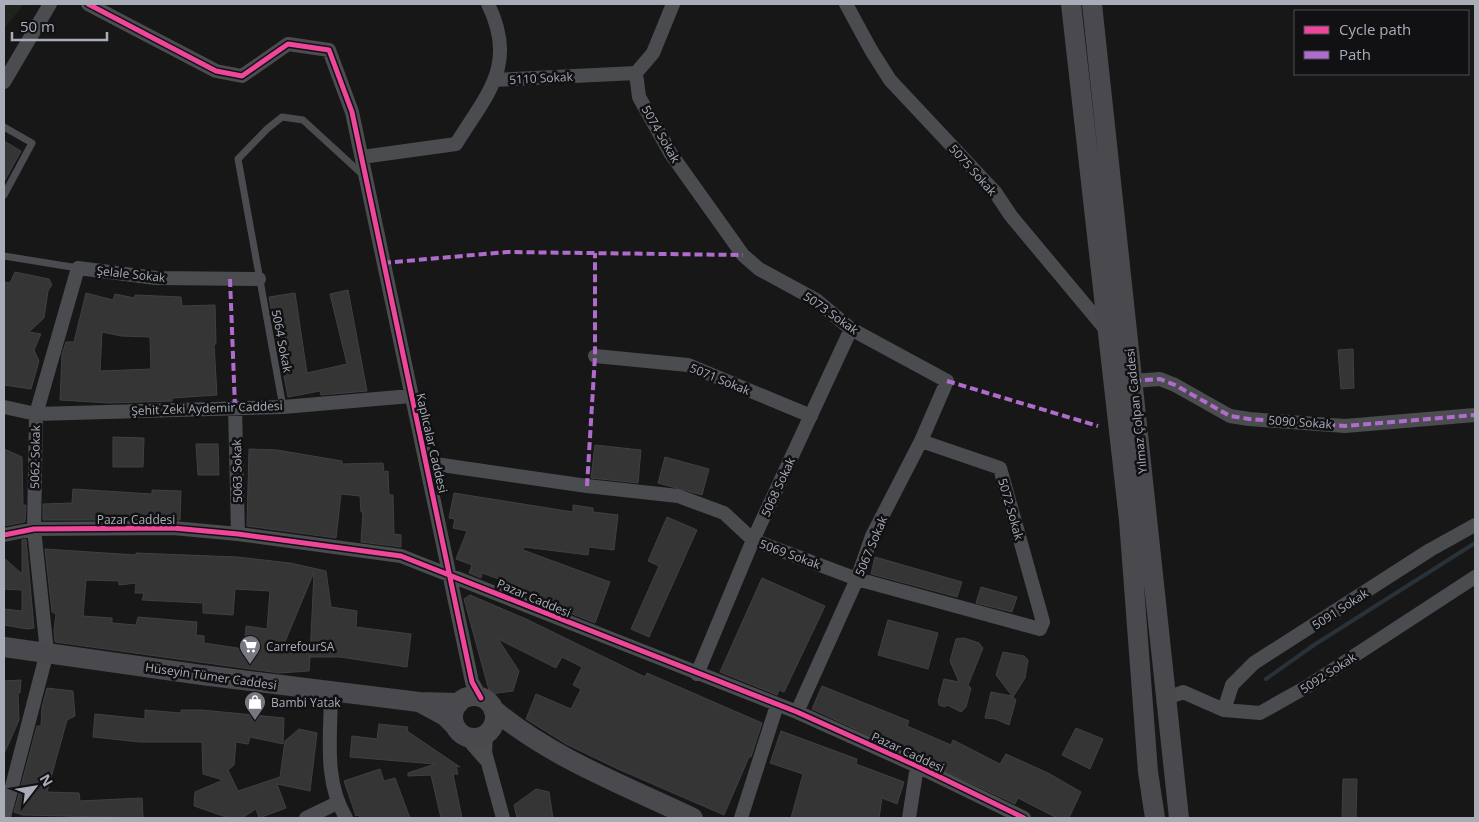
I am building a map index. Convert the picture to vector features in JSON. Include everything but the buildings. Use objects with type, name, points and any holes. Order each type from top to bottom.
[{"type":"main road","name":"Yılmaz Çolpan Caddesi","points":[[1071,4],[1129,520],[1148,772],[1155,818]]},
{"type":"main road","name":"Yılmaz Çolpan Caddesi","points":[[1092,4],[1168,698],[1179,818]]},
{"type":"main road","name":"Hüseyin Tümer Caddesi","points":[[4,647],[202,675],[419,702],[474,703]]},
{"type":"main road","name":"Hüseyin Tümer Caddesi","points":[[419,702],[445,716],[460,730]]},
{"type":"main road","points":[[474,703],[494,720],[486,734],[476,738],[460,730],[454,711],[474,703]]},
{"type":"main road","points":[[474,703],[546,747],[694,818]]},
{"type":"main road","points":[[486,734],[546,747]]},
{"type":"street","points":[[4,82],[50,4]]},
{"type":"street","name":"Kaplıcalar Caddesi","points":[[88,4],[216,71],[242,76],[288,44],[329,50],[352,112],[362,157],[410,396],[428,463],[476,693],[474,703]]},
{"type":"street","points":[[488,4],[494,17],[500,53],[495,80]]},
{"type":"street","points":[[636,73],[653,52],[673,4]]},
{"type":"street","name":"5075 Sokak","points":[[846,4],[890,80],[994,192],[1011,216],[1107,332]]},
{"type":"street","name":"5110 Sokak","points":[[362,157],[456,144],[495,80],[636,73]]},
{"type":"street","name":"5074 Sokak","points":[[636,73],[640,97],[671,154],[743,256]]},
{"type":"street","name":"5073 Sokak","points":[[743,256],[759,269],[816,300],[851,329],[948,381]]},
{"type":"street","name":"Şelale Sokak","points":[[78,268],[156,278],[259,279]]},
{"type":"street","name":"5062 Sokak","points":[[47,652],[34,529],[36,414],[78,268]]},
{"type":"street","name":"5068 Sokak","points":[[697,674],[753,540],[851,329]]},
{"type":"street","name":"5071 Sokak","points":[[595,356],[688,365],[811,416]]},
{"type":"street","name":"5090 Sokak","points":[[1133,382],[1160,379],[1175,385],[1230,416],[1249,419],[1345,426],[1475,415]]},
{"type":"street","name":"5067 Sokak","points":[[797,712],[857,579],[872,536],[921,441],[948,381]]},
{"type":"street","name":"Şehit Zeki Aydemir Caddesi","points":[[4,406],[36,414],[283,407],[410,396]]},
{"type":"street","name":"5063 Sokak","points":[[235,407],[238,534]]},
{"type":"street","name":"5072 Sokak","points":[[921,441],[1000,468],[1043,622],[1040,629]]},
{"type":"street","name":"5069 Sokak","points":[[428,463],[587,486],[678,496],[724,513],[753,540],[857,579],[1040,629]]},
{"type":"street","name":"5091 Sokak","points":[[1224,710],[1232,685],[1254,663],[1430,550],[1475,525]]},
{"type":"street","name":"Pazar Caddesi","points":[[4,535],[34,529],[172,528],[238,534],[401,556],[451,574],[697,674],[797,712],[917,766],[1024,818]]},
{"type":"street","name":"5092 Sokak","points":[[1168,698],[1184,692],[1224,710],[1260,713],[1308,686],[1475,577]]},
{"type":"street","points":[[4,817],[47,652]]},
{"type":"street","points":[[331,691],[330,778],[337,803],[346,818]]},
{"type":"street","points":[[741,818],[777,705]]},
{"type":"street","points":[[460,730],[489,765]]},
{"type":"street","points":[[486,734],[485,752],[503,818]]},
{"type":"street","points":[[909,818],[917,766]]},
{"type":"street","points":[[306,818],[337,803]]},
{"type":"lane","name":"5064 Sokak","points":[[283,407],[238,159],[267,129],[282,117],[303,120],[366,177]]},
{"type":"lane","points":[[4,127],[32,143],[4,195]]},
{"type":"lane","name":"Şelale Sokak","points":[[4,256],[78,268]]},
{"type":"shaded area","points":[[4,4],[24,4],[4,29]]},
{"type":"waterway","points":[[1266,679],[1314,645],[1475,543]]},
{"type":"marked path","points":[[383,263],[507,252],[743,255]]},
{"type":"marked path","points":[[587,486],[595,356],[595,253]]},
{"type":"marked path","points":[[230,279],[235,407]]},
{"type":"marked path","points":[[1133,381],[1160,379],[1175,385],[1230,416],[1249,419],[1345,426],[1475,415]]},
{"type":"marked path","points":[[947,381],[1098,426]]},
{"type":"cycle path","points":[[88,4],[216,71],[242,76],[288,44],[329,50],[352,112],[472,682],[481,698]]},
{"type":"cycle path","points":[[4,535],[34,529],[173,528],[238,534],[401,556],[797,712],[917,766],[1024,818]]},
{"type":"place","name":"CarrefourSA","points":[[250,665]]},
{"type":"place","name":"Bambi Yatak","points":[[255,721]]}]
